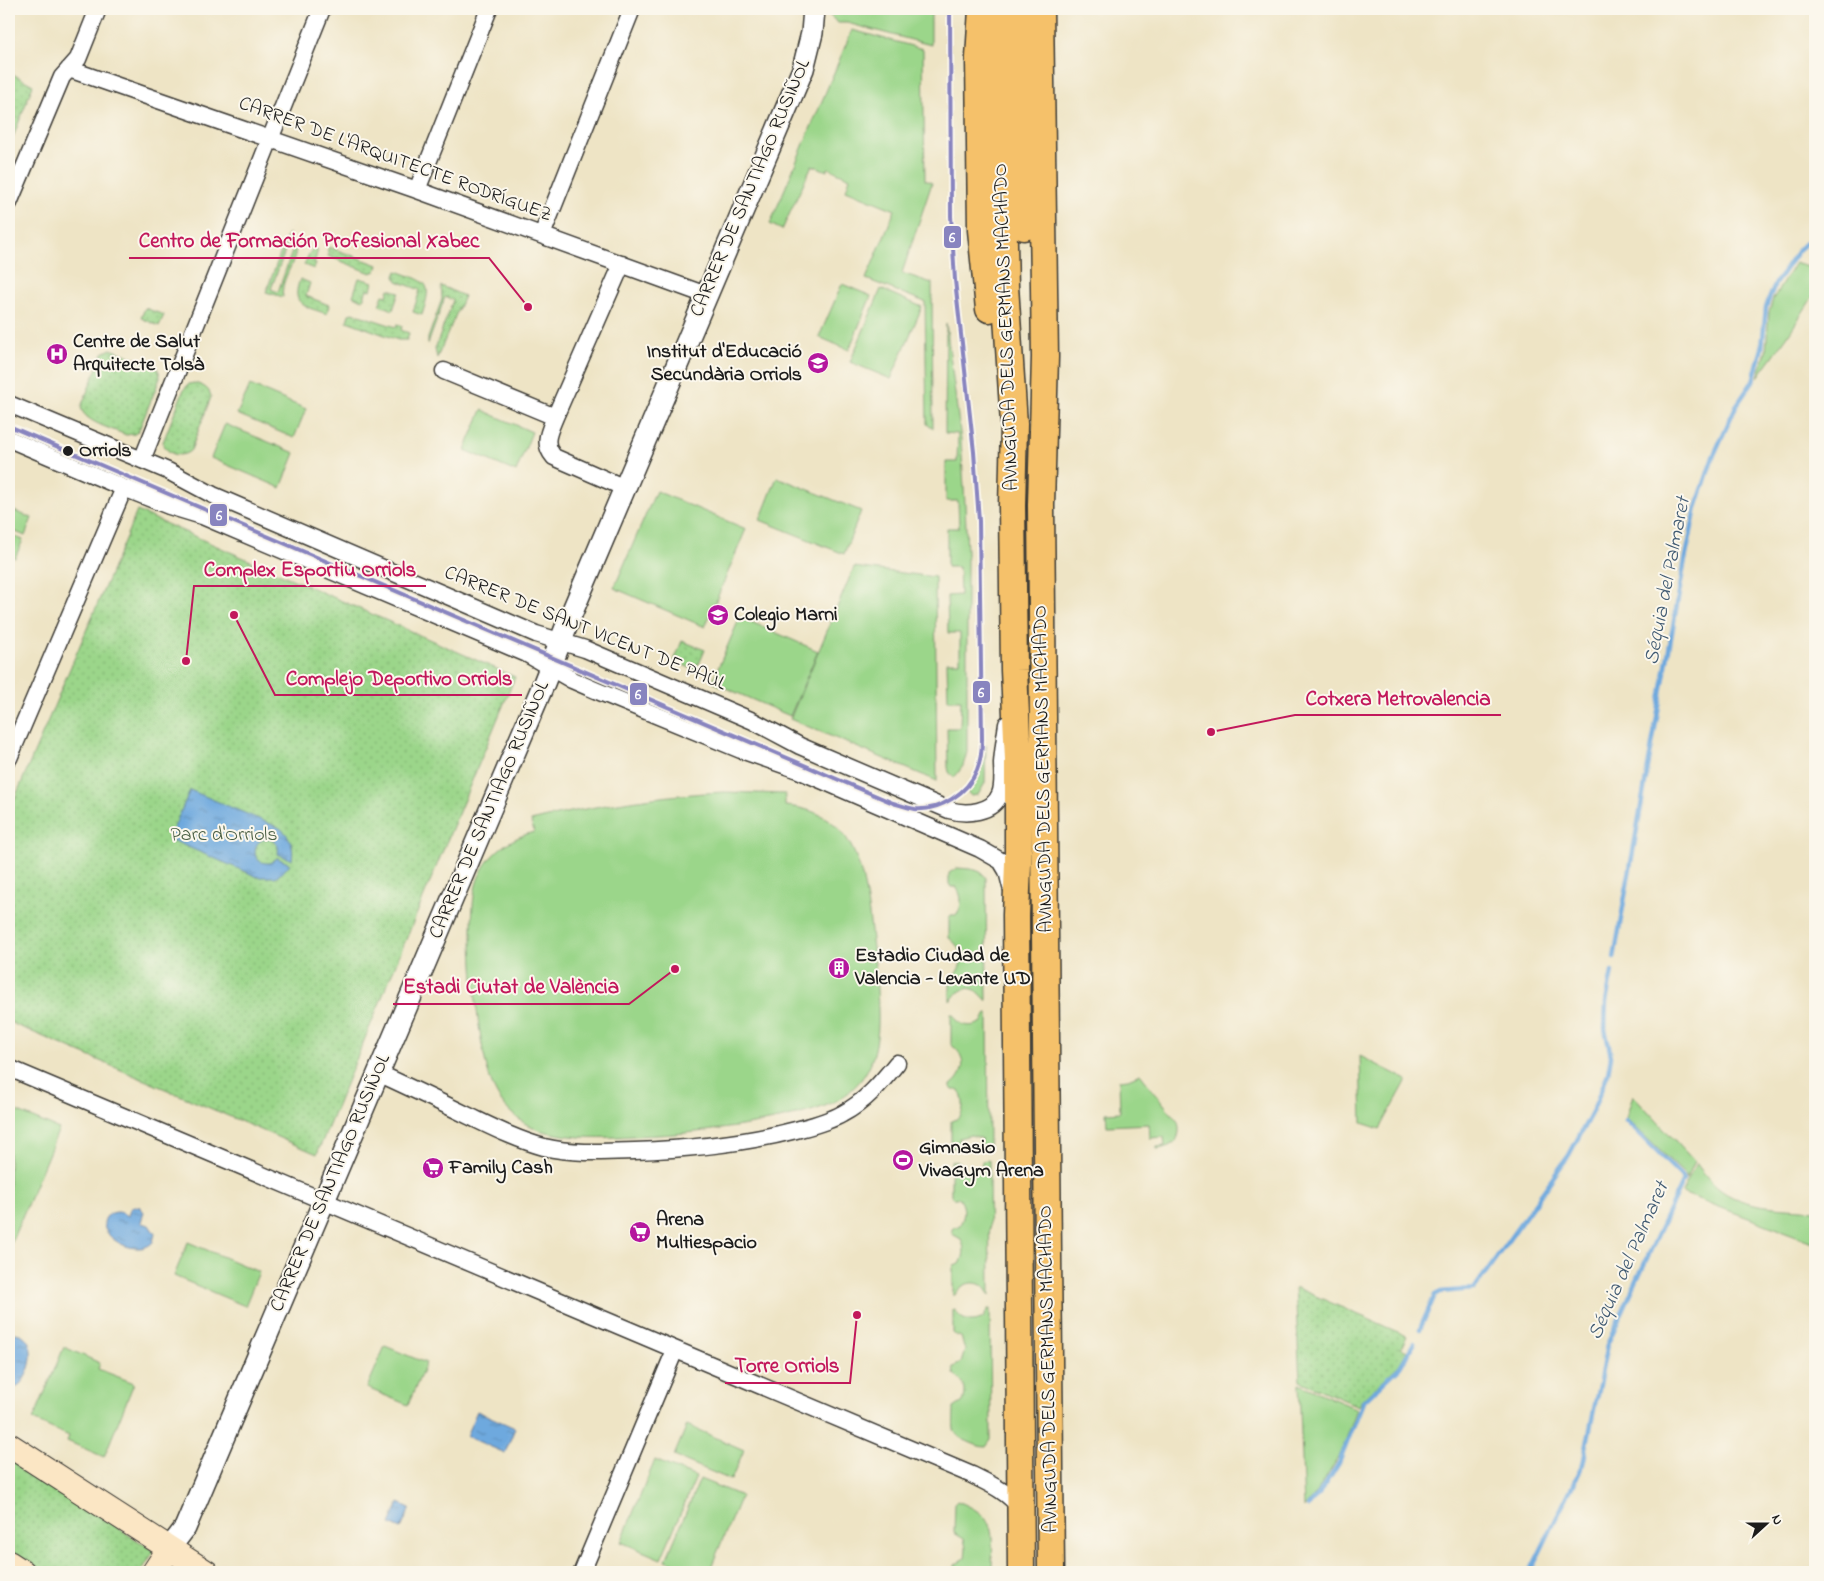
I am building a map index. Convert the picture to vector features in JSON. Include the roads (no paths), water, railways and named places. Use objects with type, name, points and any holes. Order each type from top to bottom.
[{"type":"main road","name":"AVINGUDA DELS GERMANS MACHADO","points":[[982,9],[979,58],[981,230],[998,417],[1012,506]]},
{"type":"main road","name":"AVINGUDA DELS GERMANS MACHADO","points":[[1001,9],[1005,286],[1014,424],[1012,506]]},
{"type":"main road","name":"AVINGUDA DELS GERMANS MACHADO","points":[[1021,9],[1025,283],[1041,505]]},
{"type":"main road","name":"AVINGUDA DELS GERMANS MACHADO","points":[[1040,9],[1045,357],[1041,505],[1051,1572]]},
{"type":"main road","points":[[1012,506],[1014,670],[1018,760],[1016,914],[1021,1572]]},
{"type":"main road","points":[[9,1445],[206,1572]]},
{"type":"main road","points":[[154,1572],[169,1549]]},
{"type":"main road","points":[[9,1563],[23,1572]]},
{"type":"street","points":[[9,203],[62,78],[78,59],[98,9]]},
{"type":"street","points":[[142,460],[322,9]]},
{"type":"street","points":[[417,190],[489,9]]},
{"type":"street","points":[[542,235],[632,9]]},
{"type":"street","name":"CARRER DE SANTIAGO RUSIÑOL","points":[[169,1549],[186,1528],[706,295],[804,69],[812,32],[814,9]]},
{"type":"street","name":"CARRER DE L'ARQUITECTE RODRÍGUEZ","points":[[69,69],[417,190],[706,295]]},
{"type":"street","points":[[622,264],[548,433],[547,442],[548,451],[554,457],[625,488]]},
{"type":"street","points":[[444,371],[555,417]]},
{"type":"street","name":"CARRER DE SANT VICENT DE PAÜL","points":[[9,404],[168,471],[213,495],[536,634],[585,649],[753,721],[800,746],[959,813],[972,813],[987,808],[997,800],[1000,793],[1002,762],[1014,670]]},
{"type":"street","points":[[9,439],[124,488],[211,520],[527,654],[572,680],[741,750],[798,770],[941,831],[1001,861],[1007,871],[1016,914]]},
{"type":"street","points":[[9,758],[13,738],[124,488]]},
{"type":"street","points":[[378,1073],[507,1134],[544,1147],[572,1151],[608,1152],[681,1149],[725,1144],[776,1136],[815,1125],[841,1115],[863,1101],[897,1063]]},
{"type":"street","points":[[9,1068],[972,1475],[1002,1489],[1012,1497],[1020,1508]]},
{"type":"street","points":[[582,1572],[675,1350]]},
{"type":"water","points":[[190,790],[280,828],[291,842],[293,850],[292,860],[278,854],[277,844],[272,840],[266,839],[261,840],[257,844],[255,854],[262,862],[270,863],[277,858],[290,864],[282,873],[275,877],[258,877],[169,839]]},
{"type":"water","points":[[135,1206],[140,1207],[144,1212],[141,1223],[149,1225],[155,1234],[153,1242],[146,1247],[137,1248],[118,1243],[106,1230],[104,1223],[107,1216],[112,1213],[118,1212],[128,1216],[130,1209]]},
{"type":"water","points":[[13,1333],[22,1335],[28,1341],[31,1349],[31,1359],[24,1379],[17,1387],[9,1391],[9,1335]]},
{"type":"water","points":[[477,1411],[515,1428],[505,1453],[466,1436]]},
{"type":"water","points":[[399,1503],[410,1508],[401,1529],[390,1524]]},
{"type":"waterway","name":"Séquia del Palmaret","points":[[1614,958],[1684,565],[1696,508],[1713,457],[1736,406],[1753,381],[1762,348],[1766,307],[1775,284],[1797,252],[1815,234]]},
{"type":"waterway","points":[[1420,1329],[1435,1295],[1441,1292],[1474,1289],[1569,1155],[1593,1110],[1608,1073],[1611,1056],[1605,1029],[1606,1002],[1612,972]]},
{"type":"waterway","name":"Séquia del Palmaret","points":[[1530,1572],[1583,1464],[1607,1345],[1683,1180],[1626,1121]]},
{"type":"waterway","points":[[1308,1506],[1326,1484],[1339,1463],[1363,1402],[1400,1367],[1414,1343]]},
{"type":"place","name":"Centro de Formación Profesional Xabec","points":[[528,307]]},
{"type":"place","name":"Centre de Salut Arquitecte Tolsà","points":[[57,354]]},
{"type":"place","name":"Institut d'Educació Secundària Orriols","points":[[818,363]]},
{"type":"place","name":"Orriols","points":[[68,451]]},
{"type":"place","name":"Complejo Deportivo Orriols","points":[[234,615]]},
{"type":"place","name":"Colegio Marni","points":[[718,615]]},
{"type":"place","name":"Complex Esportiu Orriols","points":[[186,661]]},
{"type":"place","name":"Cotxera Metrovalencia","points":[[1211,732]]},
{"type":"place","name":"Estadio Ciudad de Valencia - Levante UD","points":[[839,968]]},
{"type":"place","name":"Estadi Ciutat de València","points":[[675,969]]},
{"type":"place","name":"Gimnasio VivaGym Arena","points":[[903,1160]]},
{"type":"place","name":"Family Cash","points":[[433,1168]]},
{"type":"place","name":"Arena Multiespacio","points":[[640,1232]]},
{"type":"place","name":"Torre Orriols","points":[[857,1315]]},
{"type":"park label","name":"Parc d'Orriols","points":[[224,835]]}]
